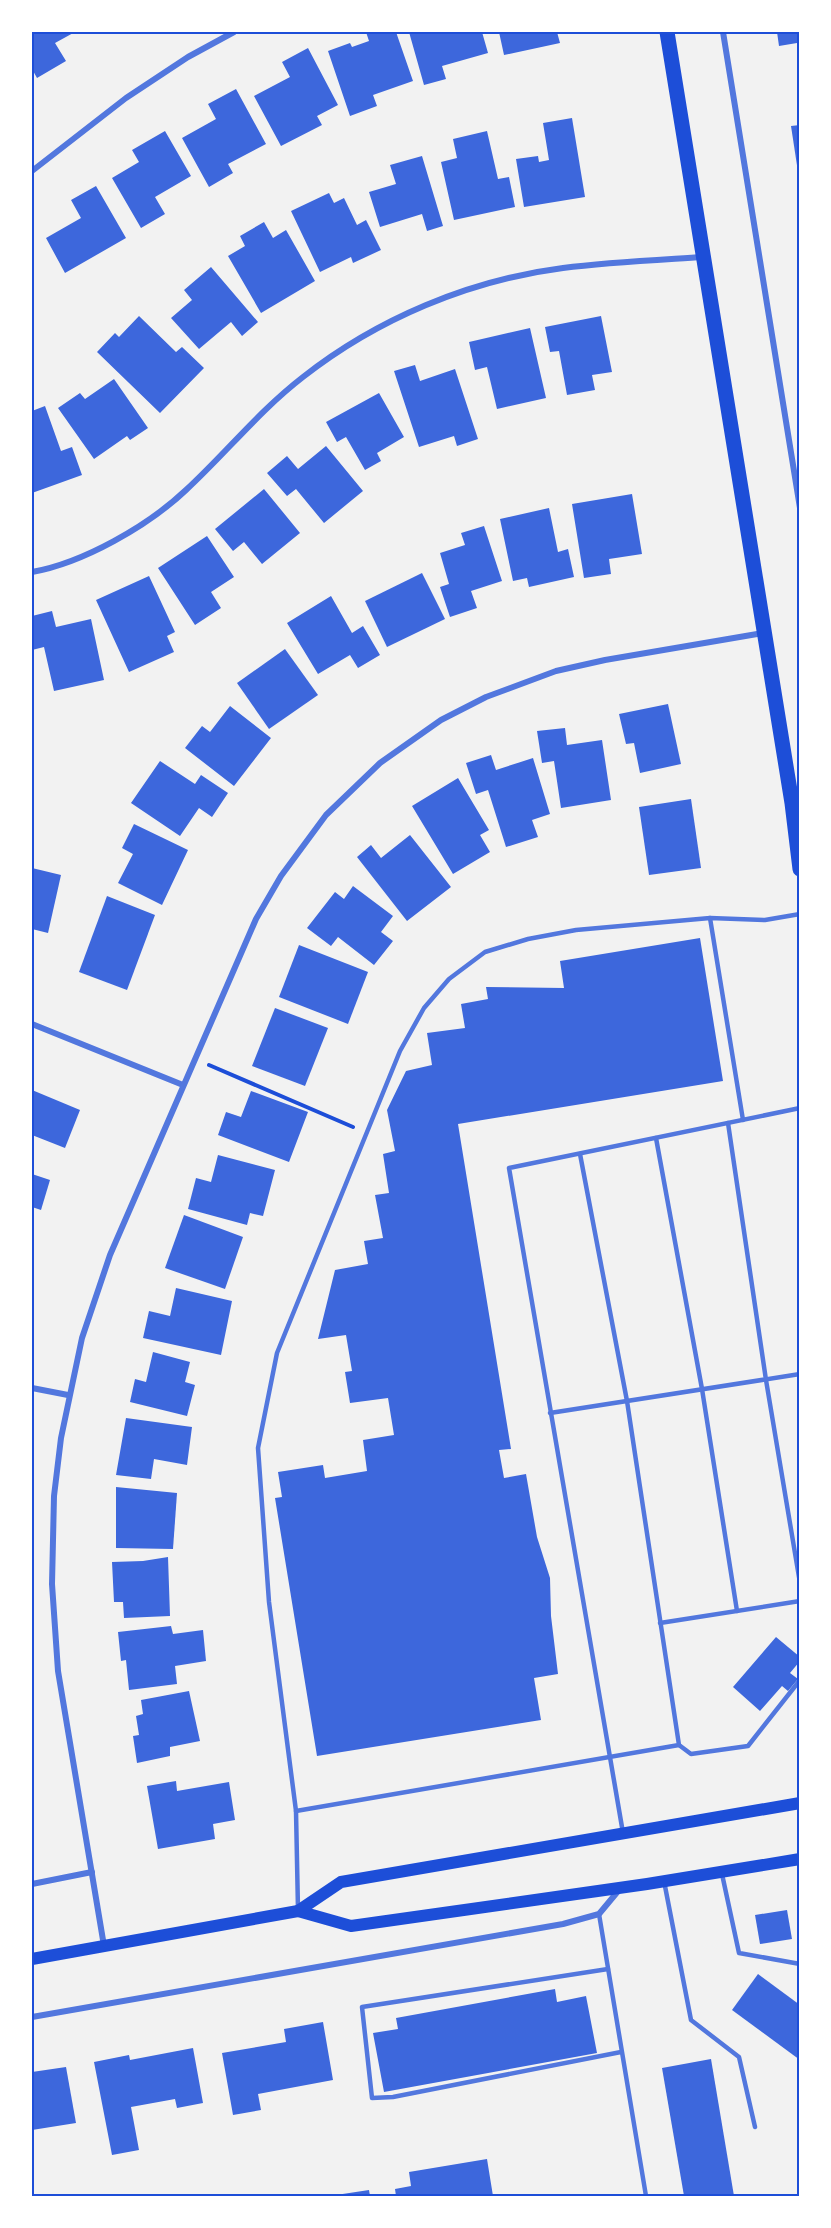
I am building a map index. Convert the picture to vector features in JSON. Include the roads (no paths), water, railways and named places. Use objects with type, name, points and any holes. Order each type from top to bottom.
[{"type":"main road","points":[[667,32],[764,633],[796,803],[800,869]]},
{"type":"main road","points":[[32,1959],[298,1911],[341,1882],[800,1803]]},
{"type":"main road","points":[[298,1911],[351,1926],[800,1859]]},
{"type":"street","points":[[32,171],[126,98],[188,57],[234,32]]},
{"type":"street","points":[[723,32],[800,508]]},
{"type":"street","points":[[32,572],[61,564],[105,546],[147,521],[185,491],[260,413],[303,376],[350,344],[399,317],[452,295],[506,279],[562,268],[703,257]]},
{"type":"street","points":[[104,1946],[58,1671],[52,1584],[54,1496],[61,1438],[68,1395],[82,1338],[110,1255],[256,919],[281,876],[326,815],[380,763],[441,720],[486,697],[556,671],[605,660],[764,633]]},
{"type":"street","points":[[32,1024],[183,1085]]},
{"type":"street","points":[[32,1388],[68,1395]]},
{"type":"street","points":[[32,1884],[92,1872]]},
{"type":"street","points":[[32,2017],[563,1924],[599,1914],[621,1887]]},
{"type":"lane","points":[[298,1911],[296,1812],[269,1602],[258,1448],[277,1353],[399,1051],[424,1008],[449,979],[485,952],[528,939],[576,930],[710,918],[765,920],[800,914]]},
{"type":"lane","points":[[710,918],[743,1120]]},
{"type":"lane","points":[[623,1833],[509,1168],[800,1108]]},
{"type":"lane","points":[[728,1123],[766,1380],[800,1583]]},
{"type":"lane","points":[[656,1138],[702,1389],[737,1611]]},
{"type":"lane","points":[[580,1154],[627,1401],[679,1745],[691,1754],[748,1746],[800,1680]]},
{"type":"lane","points":[[550,1413],[800,1374]]},
{"type":"lane","points":[[660,1623],[800,1601]]},
{"type":"lane","points":[[296,1812],[679,1745]]},
{"type":"lane","points":[[722,1872],[739,1953],[800,1964]]},
{"type":"lane","points":[[664,1881],[691,2020],[739,2057],[755,2127]]},
{"type":"lane","points":[[599,1914],[646,2196]]},
{"type":"lane","points":[[608,1969],[362,2007],[372,2098],[393,2097],[621,2052]]}]
